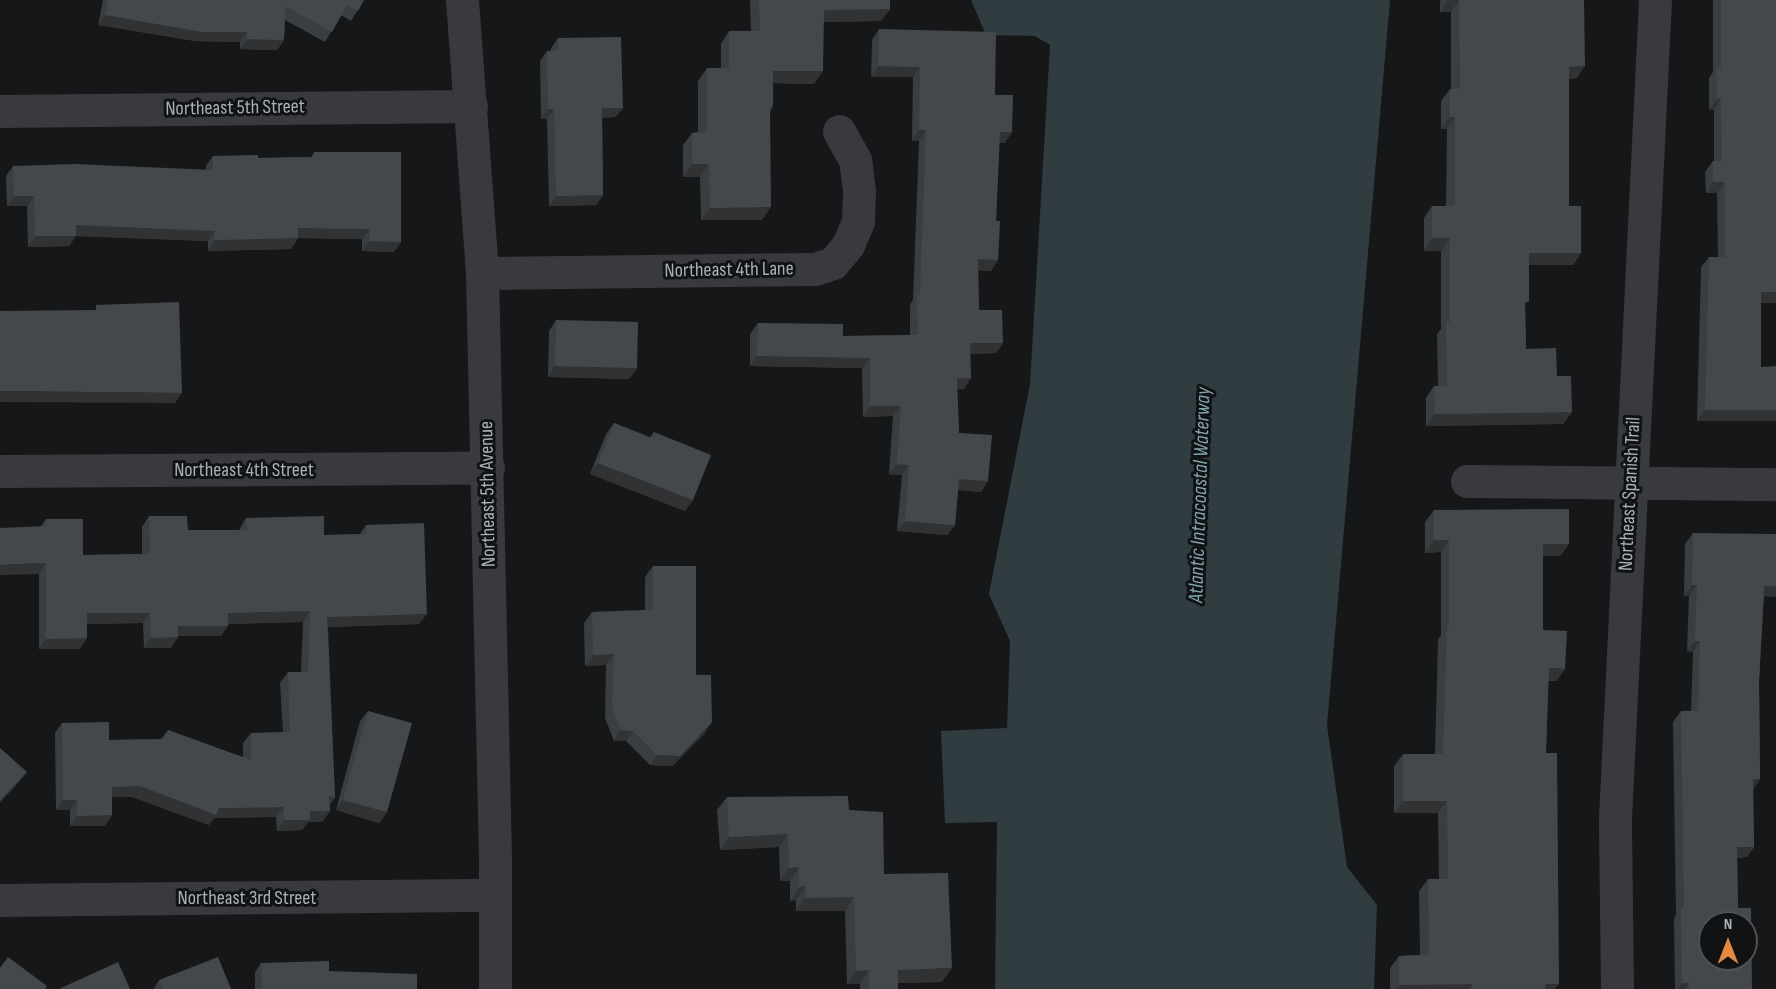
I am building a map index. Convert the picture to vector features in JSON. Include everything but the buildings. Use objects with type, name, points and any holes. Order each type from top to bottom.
[{"type":"street","name":"Northeast 5th Avenue","points":[[462,0],[482,273],[488,468],[495,989]]},
{"type":"street","name":"Northeast Spanish Trail","points":[[1617,989],[1615,818],[1655,0]]},
{"type":"street","name":"Northeast 5th Street","points":[[0,111],[471,106]]},
{"type":"street","name":"Northeast 4th Lane","points":[[482,273],[815,269],[833,263],[848,245],[858,221],[859,191],[855,160],[839,131]]},
{"type":"street","name":"Northeast 4th Street","points":[[0,471],[488,468]]},
{"type":"street","points":[[1467,481],[1776,484]]},
{"type":"street","name":"Northeast 3rd Street","points":[[0,900],[494,895]]},
{"type":"water","name":"Atlantic Intracoastal Waterway","points":[[971,0],[1390,0],[1327,725],[1347,867],[1377,905],[1374,989],[995,989],[997,822],[945,823],[941,731],[1007,728],[1010,641],[989,594],[1030,384],[1050,45],[1035,36],[986,35]]}]
